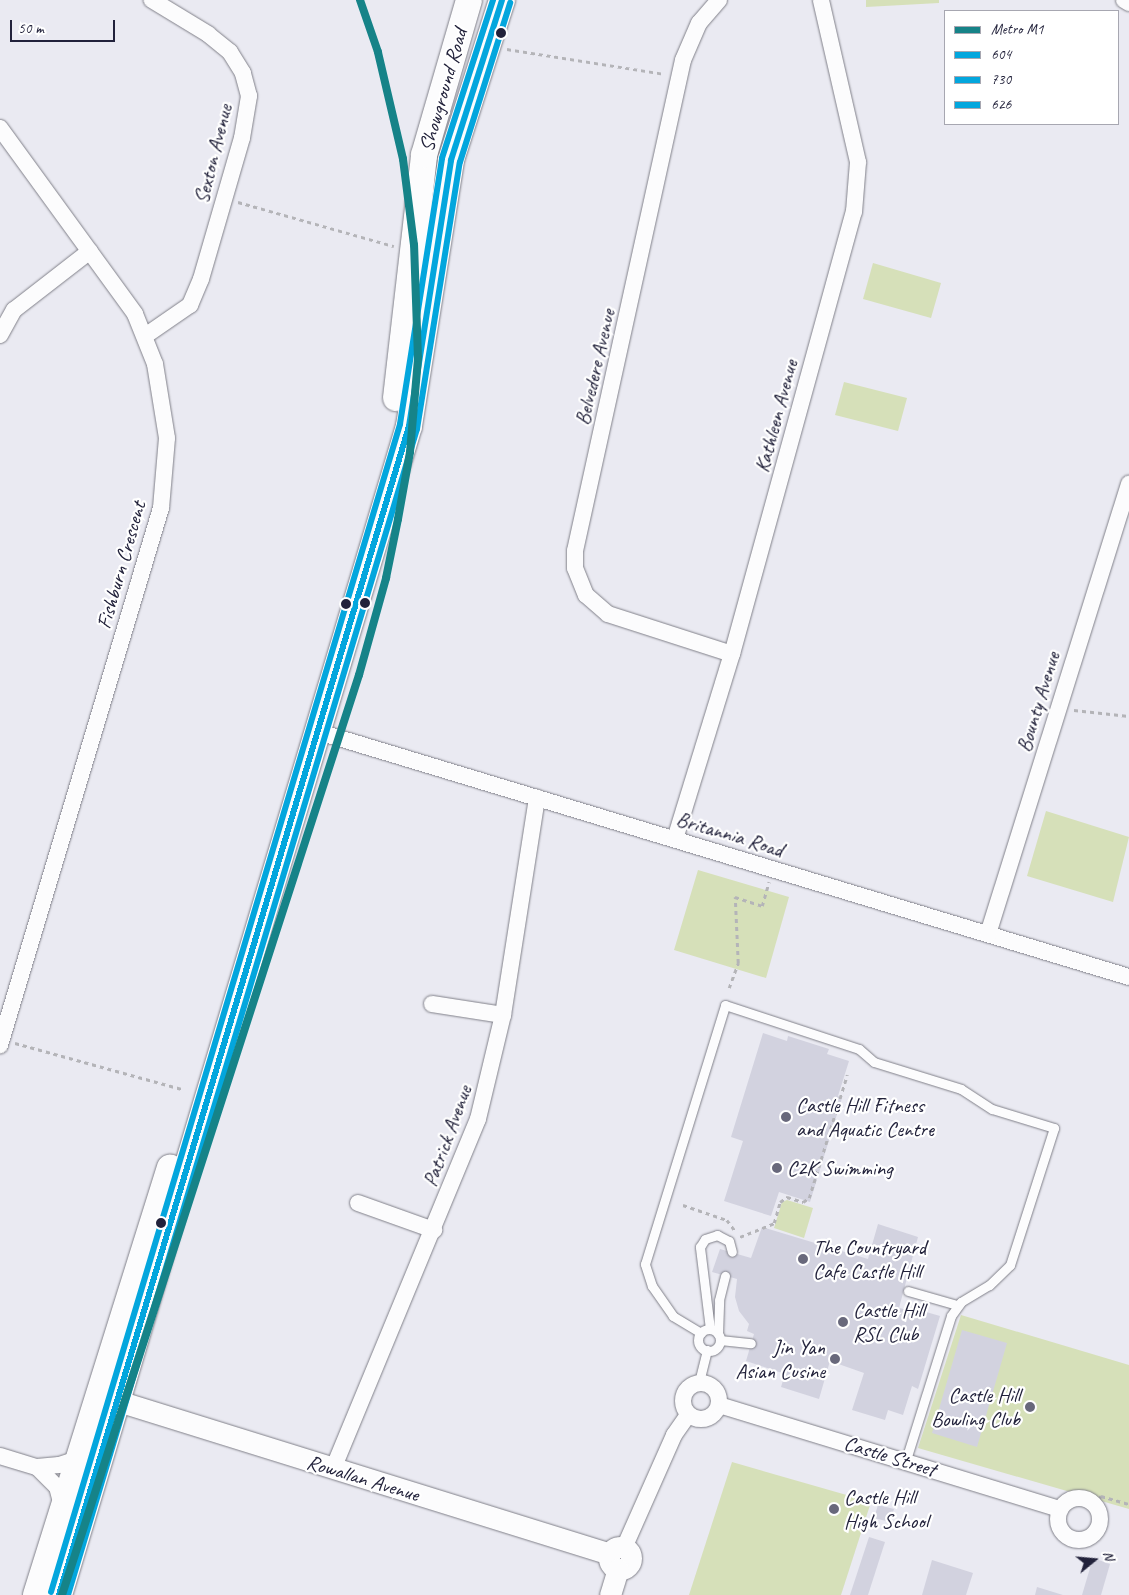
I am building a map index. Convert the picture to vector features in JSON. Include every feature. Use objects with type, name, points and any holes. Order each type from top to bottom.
[{"type":"main road","name":"Showground Road","points":[[59,1595],[107,1398],[193,1093],[382,471],[401,365],[411,251],[424,155],[470,0]]},
{"type":"main road","name":"Showground Road","points":[[36,1595],[78,1459],[107,1398],[319,732],[409,426],[449,169],[502,0]]},
{"type":"street","name":"Sexton Avenue","points":[[145,336],[190,305],[242,138],[249,96],[243,73],[230,52],[208,34],[152,0]]},
{"type":"street","name":"Belvedere Avenue","points":[[719,0],[699,23],[683,60],[575,551],[576,568],[586,595],[608,614],[732,654]]},
{"type":"street","name":"Kathleen Avenue","points":[[675,839],[732,654],[854,212],[858,162],[822,0]]},
{"type":"street","points":[[1124,0],[1129,3]]},
{"type":"street","name":"Fishburn Crescent","points":[[0,128],[118,286],[145,336],[159,383],[167,438],[161,508],[1,1042]]},
{"type":"street","points":[[0,335],[20,305],[90,251]]},
{"type":"street","name":"Bounty Avenue","points":[[988,934],[1129,484]]},
{"type":"street","name":"Britannia Road","points":[[319,732],[1129,977]]},
{"type":"street","name":"Patrick Avenue","points":[[334,1469],[434,1230],[478,1118],[503,1015],[537,798]]},
{"type":"street","points":[[432,1004],[503,1015]]},
{"type":"street","points":[[358,1203],[434,1230]]},
{"type":"street","points":[[700,1382],[714,1388],[719,1405],[707,1418],[688,1415],[682,1398],[689,1386],[700,1382]]},
{"type":"street","name":"Rowallan Avenue","points":[[107,1398],[617,1557]]},
{"type":"street","name":"Castle Street","points":[[719,1405],[906,1460],[1060,1509]]},
{"type":"street","points":[[610,1595],[617,1557],[670,1443],[688,1415]]},
{"type":"street","points":[[0,1456],[37,1467],[59,1465],[78,1459]]},
{"type":"street","points":[[37,1467],[57,1486],[62,1511]]},
{"type":"street","points":[[1075,1498],[1093,1502],[1100,1515],[1100,1522],[1098,1529],[1087,1539],[1073,1540],[1061,1531],[1060,1509],[1075,1498]]},
{"type":"lane","points":[[701,1333],[672,1316],[652,1286],[645,1264],[724,1005],[859,1049],[874,1062],[961,1089],[992,1109],[1054,1128],[1010,1265],[1000,1277],[957,1305],[951,1316],[906,1460]]},
{"type":"lane","points":[[732,1252],[728,1241],[717,1235],[705,1239],[700,1247],[710,1329],[719,1337],[752,1343]]},
{"type":"lane","points":[[701,1333],[700,1345],[708,1350],[716,1348],[719,1337],[720,1300],[725,1276]]},
{"type":"lane","points":[[908,1291],[957,1305]]},
{"type":"lane","points":[[701,1333],[710,1329]]},
{"type":"lane","points":[[700,1382],[708,1350]]},
{"type":"path","points":[[503,48],[658,74],[680,75]]},
{"type":"path","points":[[224,198],[411,251]]},
{"type":"path","points":[[1058,708],[1129,716]]},
{"type":"path","points":[[729,988],[738,963],[735,897],[762,906],[773,869]]},
{"type":"path","points":[[1,1042],[182,1089]]},
{"type":"path","points":[[738,1237],[774,1223],[780,1202],[787,1198],[803,1202],[809,1198],[847,1075]]},
{"type":"path","points":[[1093,1502],[1101,1496],[1129,1504]]},
{"type":"green space","points":[[866,0],[939,0],[939,3],[866,7]]},
{"type":"green space","points":[[873,263],[941,283],[931,318],[863,299]]},
{"type":"green space","points":[[844,382],[907,398],[898,431],[835,415]]},
{"type":"green space","points":[[1046,811],[1129,837],[1113,902],[1027,876]]},
{"type":"green space","points":[[698,870],[789,897],[766,978],[674,950]]},
{"type":"green space","points":[[787,1200],[813,1208],[804,1238],[774,1228],[782,1202]]},
{"type":"green space","name":"Castle Hill Bowling Club","points":[[961,1315],[1129,1365],[1129,1509],[918,1448]]},
{"type":"green space","points":[[732,1462],[871,1502],[841,1595],[689,1595]]},
{"type":"building","name":"Castle Hill Fitness and Aquatic Centre","points":[[763,1033],[787,1041],[788,1036],[829,1049],[827,1054],[849,1061],[838,1096],[842,1098],[810,1202],[779,1192],[771,1216],[724,1201],[743,1141],[731,1137]]},
{"type":"building","name":"Castle Hill RSL Club","points":[[878,1224],[918,1237],[899,1308],[908,1310],[909,1307],[940,1316],[918,1389],[912,1386],[903,1415],[888,1410],[885,1420],[852,1410],[864,1373],[830,1361],[819,1399],[781,1387],[785,1374],[746,1361],[754,1334],[747,1331],[749,1324],[739,1311],[735,1297],[737,1279],[712,1272],[720,1249],[751,1258],[762,1227],[868,1259]]},
{"type":"building","points":[[962,1330],[1007,1343],[977,1447],[932,1433]]},
{"type":"building","points":[[878,1505],[894,1509],[890,1522],[874,1518]]},
{"type":"building","points":[[869,1537],[885,1542],[868,1595],[850,1595]]},
{"type":"building","points":[[1093,1558],[1110,1564],[1101,1595],[1082,1595]]},
{"type":"building","points":[[932,1560],[973,1573],[966,1595],[922,1595]]},
{"type":"building","points":[[1037,1587],[1063,1595],[1035,1595]]},
{"type":"metro line","name":"M1","points":[[62,1595],[359,675],[386,578],[398,519],[410,452],[418,358],[414,245],[403,159],[378,52],[360,0]]},
{"type":"transit line","name":"626","points":[[51,1592],[400,424],[442,158],[493,0]]},
{"type":"transit line","name":"604","points":[[59,1595],[409,426],[451,160],[502,0]]},
{"type":"transit line","name":"730","points":[[68,1595],[417,429],[460,162],[510,3]]},
{"type":"place","name":"Castle Hill Fitness and Aquatic Centre","points":[[786,1117]]},
{"type":"place","name":"C2K Swimming","points":[[777,1168]]},
{"type":"place","name":"The Countryard Cafe Castle Hill","points":[[803,1259]]},
{"type":"place","name":"Castle Hill RSL Club","points":[[843,1322]]},
{"type":"place","name":"Jin Yan Asian Cusine","points":[[835,1359]]},
{"type":"place","name":"Castle Hill Bowling Club","points":[[1030,1407]]},
{"type":"place","name":"Castle Hill High School","points":[[834,1509]]}]
